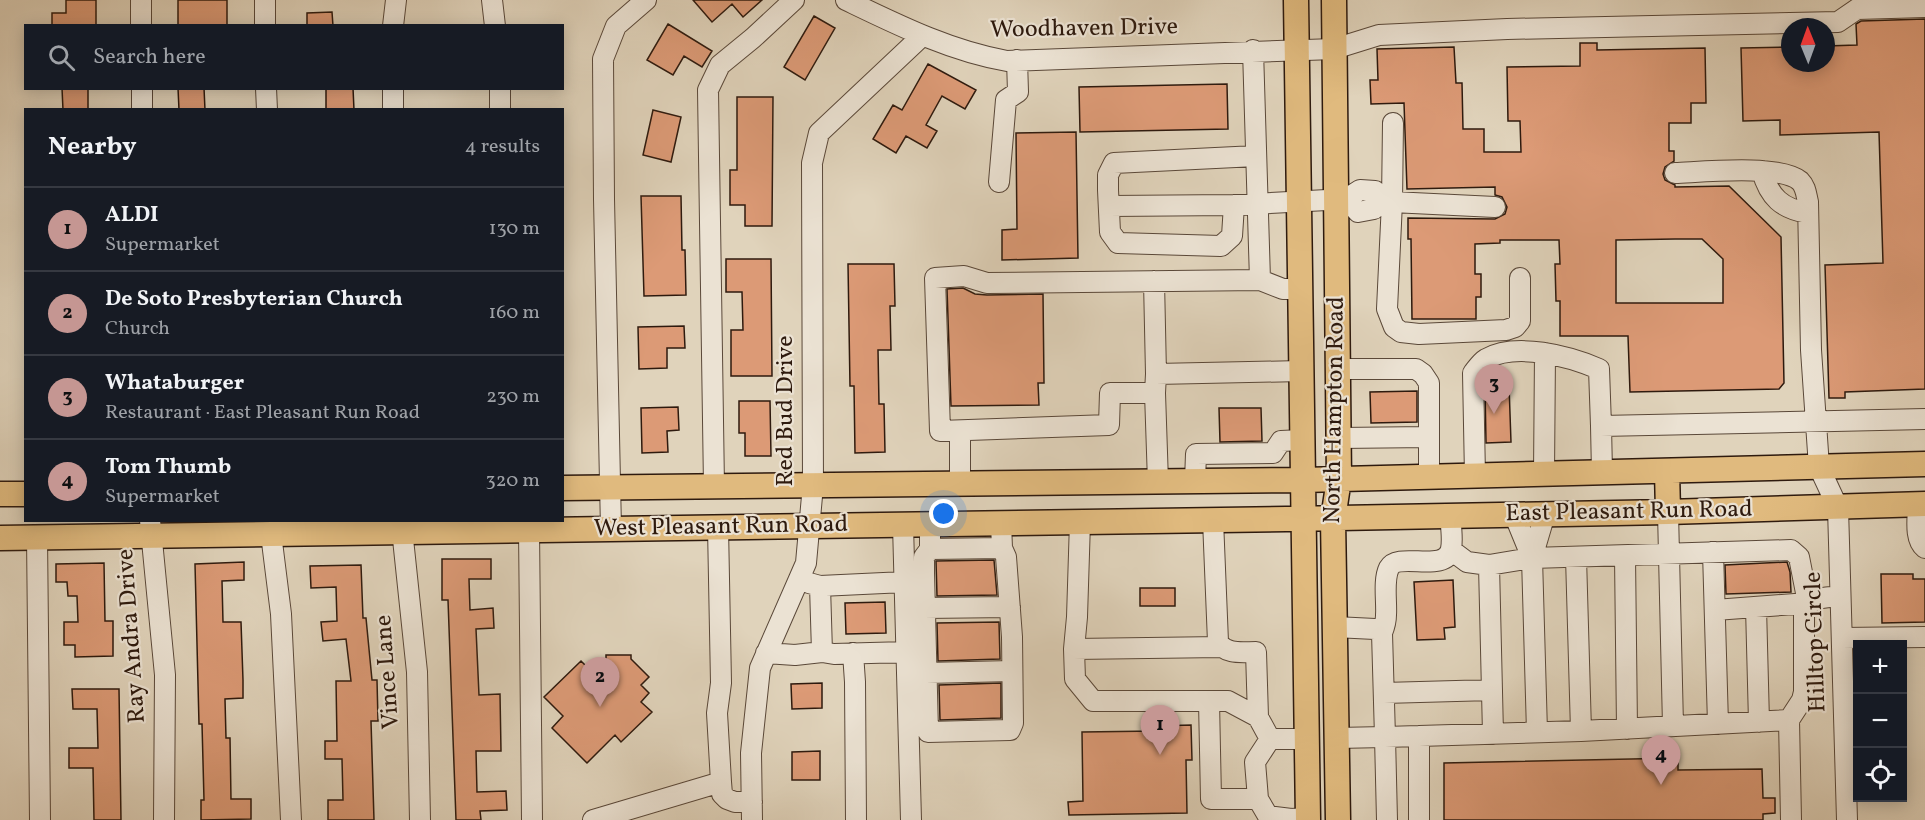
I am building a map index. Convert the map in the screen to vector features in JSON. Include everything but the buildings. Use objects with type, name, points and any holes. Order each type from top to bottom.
[{"type":"main road","name":"North Hampton Road","points":[[1296,0],[1308,819]]},
{"type":"main road","name":"North Hampton Road","points":[[1334,0],[1341,199],[1339,479],[1333,519],[1338,820]]},
{"type":"main road","name":"East Pleasant Run Road","points":[[1339,479],[1925,464]]},
{"type":"main road","points":[[1667,471],[1668,512]]},
{"type":"main road","points":[[1544,474],[1545,514]]},
{"type":"main road","name":"West Pleasant Run Road","points":[[564,488],[1339,479]]},
{"type":"main road","points":[[0,494],[24,494]]},
{"type":"main road","name":"East Pleasant Run Road","points":[[1333,519],[1838,508],[1922,504]]},
{"type":"main road","name":"West Pleasant Run Road","points":[[0,538],[150,528],[271,534],[401,526],[529,530],[1333,519]]},
{"type":"main road","points":[[1307,739],[1337,738]]},
{"type":"street","points":[[141,0],[141,24]]},
{"type":"street","points":[[265,0],[265,24]]},
{"type":"street","points":[[393,24],[396,0]]},
{"type":"street","points":[[492,0],[495,24]]},
{"type":"street","points":[[611,529],[603,59],[616,26],[646,0]]},
{"type":"street","points":[[714,486],[708,90],[720,64],[753,38],[794,0]]},
{"type":"street","name":"Woodhaven Drive","points":[[846,0],[921,36],[980,56],[1017,60],[1334,49],[1379,35],[1507,29],[1838,22],[1857,9],[1925,7]]},
{"type":"street","name":"Red Bud Drive","points":[[752,811],[751,753],[760,668],[806,563],[813,485],[812,163],[819,133],[921,36]]},
{"type":"street","points":[[1253,51],[1260,280]]},
{"type":"street","points":[[999,182],[1006,100],[1018,92],[1017,60]]},
{"type":"street","points":[[142,90],[142,108]]},
{"type":"street","points":[[266,90],[267,108]]},
{"type":"street","points":[[393,90],[393,108]]},
{"type":"street","points":[[500,90],[500,108]]},
{"type":"street","points":[[1393,123],[1386,203],[1387,309],[1394,327],[1401,332],[1419,334],[1506,330],[1515,327],[1520,321],[1520,278]]},
{"type":"street","points":[[1234,205],[1232,236],[1221,246],[1118,243],[1110,232],[1108,176],[1114,163],[1256,156]]},
{"type":"street","points":[[1762,171],[1765,182],[1776,200],[1793,211],[1808,213]]},
{"type":"street","points":[[1674,173],[1762,171],[1786,173],[1799,180],[1805,188],[1808,213],[1811,350],[1819,467]]},
{"type":"street","points":[[1109,206],[1234,205],[1341,199],[1360,190],[1375,191],[1386,203],[1495,207]]},
{"type":"street","points":[[1300,290],[1282,290],[1260,280],[987,284],[964,276],[935,278],[940,431],[1109,425],[1110,393],[1156,384],[1301,371]]},
{"type":"street","points":[[1154,281],[1158,482]]},
{"type":"street","points":[[1544,474],[1545,352]]},
{"type":"street","points":[[1475,476],[1473,373],[1484,360],[1503,353],[1545,352],[1579,360],[1599,369],[1602,472]]},
{"type":"street","points":[[1338,369],[1416,369],[1424,374],[1429,383],[1429,477]]},
{"type":"street","points":[[1601,426],[1925,419]]},
{"type":"street","points":[[960,431],[960,484]]},
{"type":"street","points":[[1339,438],[1429,437]]},
{"type":"street","points":[[1195,481],[1196,454],[1273,453],[1281,441],[1302,440]]},
{"type":"street","name":"Hilltop Circle","points":[[1819,467],[1838,508],[1847,820]]},
{"type":"street","points":[[1922,504],[1918,534],[1921,545],[1925,548]]},
{"type":"street","points":[[1668,512],[1673,726]]},
{"type":"street","points":[[1514,514],[1532,558]]},
{"type":"street","points":[[1537,732],[1532,558],[1545,514]]},
{"type":"street","points":[[1387,820],[1382,633],[1386,617],[1388,569],[1393,564],[1402,562],[1438,561],[1447,557],[1451,550],[1450,516]]},
{"type":"street","points":[[1213,520],[1218,642],[1228,651],[1256,652],[1258,717],[1270,739]]},
{"type":"street","points":[[1080,522],[1074,649],[1075,679],[1093,701],[1228,701],[1258,717]]},
{"type":"street","points":[[909,735],[928,732],[1010,730],[1013,723],[1010,607],[1001,523]]},
{"type":"street","points":[[903,525],[911,820]]},
{"type":"street","points":[[928,732],[924,556],[930,549],[930,525]]},
{"type":"street","name":"Vince Lane","points":[[401,526],[417,672],[420,820]]},
{"type":"street","points":[[718,527],[721,683],[717,714],[722,794],[727,799],[752,811]]},
{"type":"street","name":"Ray Andra Drive","points":[[150,528],[165,675],[164,820]]},
{"type":"street","points":[[529,530],[532,820]]},
{"type":"street","points":[[271,534],[281,614],[291,820]]},
{"type":"street","points":[[37,537],[40,820]]},
{"type":"street","points":[[930,549],[1002,548]]},
{"type":"street","points":[[1451,550],[1467,562],[1489,565],[1532,558],[1791,550],[1799,557],[1808,603],[1804,610],[1804,692],[1802,700],[1789,720],[1791,820]]},
{"type":"street","points":[[1713,552],[1718,724]]},
{"type":"street","points":[[1625,555],[1627,729]]},
{"type":"street","points":[[1576,557],[1581,731]]},
{"type":"street","points":[[1489,565],[1493,734]]},
{"type":"street","points":[[798,581],[820,586],[905,582]]},
{"type":"street","points":[[820,586],[822,652]]},
{"type":"street","points":[[1715,610],[1808,603],[1815,599],[1840,596]]},
{"type":"street","points":[[924,608],[1010,607]]},
{"type":"street","points":[[1756,607],[1759,722]]},
{"type":"street","points":[[1335,627],[1375,629],[1382,633]]},
{"type":"street","points":[[1842,638],[1925,637]]},
{"type":"street","points":[[1074,649],[1221,647]]},
{"type":"street","points":[[766,653],[795,655],[822,652],[907,652]]},
{"type":"street","points":[[853,653],[856,820]]},
{"type":"street","points":[[926,673],[1012,671]]},
{"type":"street","points":[[1384,693],[1492,690]]},
{"type":"street","points":[[1209,701],[1211,799],[1291,819],[1308,819]]},
{"type":"street","points":[[1337,738],[1581,731],[1789,720]]},
{"type":"street","points":[[1419,736],[1419,820]]},
{"type":"street","points":[[1270,739],[1307,739]]},
{"type":"street","points":[[1265,812],[1255,762],[1270,739]]},
{"type":"street","points":[[593,820],[721,782]]},
{"type":"place","name":"Whataburger","points":[[1494,414]]},
{"type":"place","name":"De Soto Presbyterian Church","points":[[600,707]]},
{"type":"place","name":"ALDI","points":[[1160,755]]},
{"type":"place","name":"Tom Thumb","points":[[1661,785]]}]
